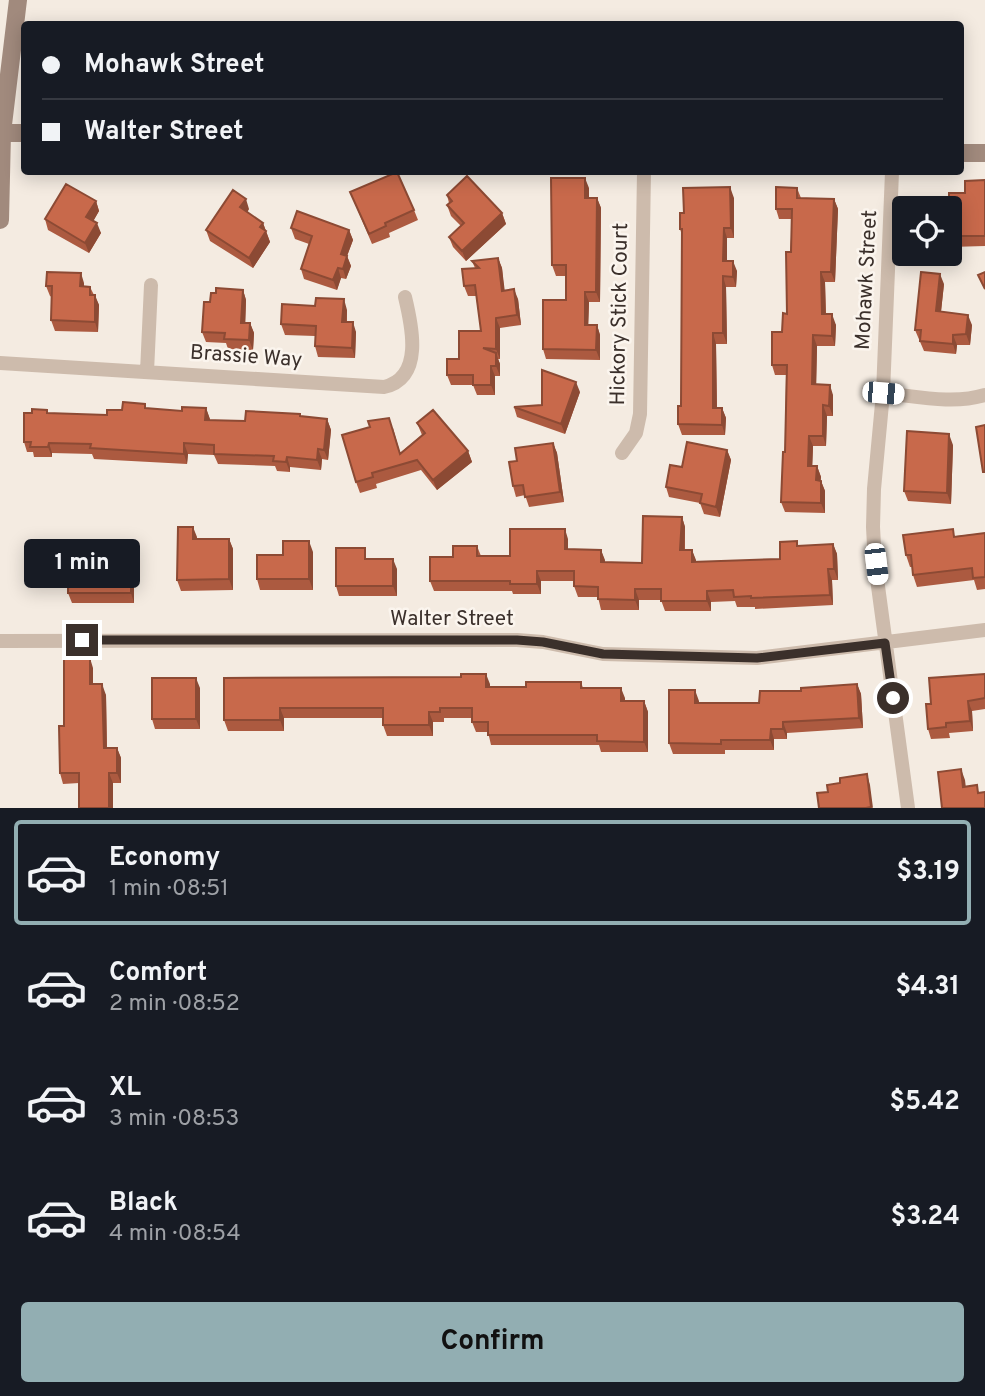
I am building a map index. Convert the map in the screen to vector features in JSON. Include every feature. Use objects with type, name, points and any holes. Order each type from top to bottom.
[{"type":"street","points":[[0,220],[1,133],[18,0]]},
{"type":"street","points":[[1,133],[21,133]]},
{"type":"street","points":[[964,153],[985,153]]},
{"type":"street","name":"Hickory Stick Court","points":[[622,453],[636,433],[640,414],[644,175]]},
{"type":"street","name":"Mohawk Street","points":[[892,175],[883,393],[873,527],[885,643],[908,808]]},
{"type":"street","points":[[147,372],[151,285]]},
{"type":"street","name":"Brassie Way","points":[[0,363],[389,386],[403,377],[410,363],[412,329],[405,297]]},
{"type":"street","points":[[883,393],[953,400],[985,395]]},
{"type":"street","name":"Walter Street","points":[[0,641],[517,640],[543,642],[603,654],[757,658],[985,630]]},
{"type":"building","points":[[390,175],[398,175],[414,210],[385,223],[386,226],[369,234],[350,192]]},
{"type":"building","points":[[467,176],[502,213],[462,251],[449,237],[464,223],[447,205],[452,201],[447,195]]},
{"type":"building","points":[[551,178],[585,178],[585,198],[597,198],[596,292],[585,292],[585,325],[597,325],[596,350],[543,349],[543,300],[566,300],[566,265],[552,265]]},
{"type":"building","points":[[985,180],[985,236],[962,236],[962,196],[949,196],[949,193],[965,193],[965,181]]},
{"type":"building","points":[[66,184],[96,201],[86,217],[97,223],[85,243],[45,219]]},
{"type":"building","points":[[730,187],[731,228],[724,228],[723,261],[733,261],[733,277],[723,276],[723,333],[713,333],[713,408],[722,408],[722,425],[678,424],[678,406],[681,406],[680,213],[684,213],[683,188]]},
{"type":"building","points":[[776,187],[797,188],[797,198],[834,199],[831,272],[821,272],[822,314],[832,314],[832,336],[813,335],[812,384],[830,385],[829,406],[823,405],[823,436],[809,436],[808,466],[817,466],[816,480],[821,481],[821,503],[781,502],[787,365],[772,365],[772,332],[782,332],[783,313],[787,314],[786,252],[791,252],[792,209],[776,209]]},
{"type":"building","points":[[233,190],[246,199],[240,207],[263,223],[260,227],[266,231],[249,258],[206,230]]},
{"type":"building","points":[[297,211],[349,230],[341,254],[347,256],[343,269],[338,268],[333,280],[301,269],[312,236],[291,228]]},
{"type":"building","points":[[498,258],[502,291],[514,289],[517,315],[496,318],[496,349],[483,348],[496,353],[496,366],[491,366],[491,385],[473,385],[473,375],[447,375],[447,359],[459,359],[459,331],[481,331],[475,285],[464,286],[462,269],[479,268],[472,261]]},
{"type":"building","points":[[47,272],[81,273],[80,286],[90,287],[90,295],[95,295],[95,322],[51,320],[52,286],[46,286]]},
{"type":"building","points":[[921,272],[940,274],[936,311],[968,315],[966,334],[953,335],[953,344],[920,341],[921,330],[915,330]]},
{"type":"building","points":[[985,272],[985,289],[978,275]]},
{"type":"building","points":[[216,288],[243,290],[241,323],[250,323],[249,340],[224,339],[225,333],[202,332],[204,302],[210,302],[211,293],[216,293]]},
{"type":"building","points":[[316,298],[344,299],[342,322],[353,322],[352,348],[315,346],[316,326],[281,324],[282,304],[315,306]]},
{"type":"building","points":[[542,370],[576,382],[561,424],[514,407],[542,405]]},
{"type":"building","points":[[123,402],[145,404],[145,408],[182,411],[182,407],[206,408],[205,420],[245,421],[246,411],[300,414],[327,419],[324,450],[318,449],[317,460],[287,457],[286,462],[273,461],[274,456],[214,454],[214,445],[184,443],[184,454],[90,448],[91,444],[49,443],[48,447],[30,447],[31,442],[24,442],[24,413],[32,413],[32,409],[47,410],[47,413],[107,415],[107,410],[122,410]]},
{"type":"building","points":[[433,410],[468,451],[433,480],[417,460],[372,473],[373,477],[356,482],[342,435],[370,427],[368,421],[389,418],[400,454],[425,433],[417,423]]},
{"type":"building","points":[[985,425],[985,472],[983,472],[976,427]]},
{"type":"building","points":[[907,431],[949,434],[947,493],[904,491]]},
{"type":"building","points":[[687,442],[727,450],[716,507],[700,503],[702,494],[666,487],[670,465],[682,467]]},
{"type":"building","points":[[553,443],[560,492],[525,497],[523,485],[513,486],[509,462],[517,461],[515,448]]},
{"type":"building","points":[[643,516],[682,517],[680,550],[692,550],[692,562],[780,559],[780,542],[797,541],[797,546],[833,544],[834,569],[828,569],[830,595],[751,598],[734,597],[733,590],[707,591],[707,601],[661,601],[661,589],[635,589],[635,600],[598,599],[598,587],[574,586],[574,571],[537,571],[537,584],[510,584],[510,581],[430,581],[430,557],[453,557],[453,546],[477,546],[477,556],[510,556],[510,529],[565,529],[565,549],[601,550],[601,562],[642,563]]},
{"type":"building","points":[[178,527],[193,527],[193,539],[229,539],[229,579],[177,580]]},
{"type":"building","points":[[953,529],[954,537],[985,533],[985,577],[973,578],[972,568],[913,575],[911,555],[906,555],[903,535]]},
{"type":"building","points":[[283,541],[309,541],[309,579],[257,579],[257,555],[283,555]]},
{"type":"building","points":[[336,548],[365,548],[365,559],[393,559],[393,586],[336,586]]},
{"type":"building","points":[[68,551],[100,551],[100,568],[131,568],[131,593],[68,593]]},
{"type":"building","points":[[64,658],[90,658],[90,684],[102,684],[104,748],[117,748],[117,773],[109,773],[109,808],[79,808],[79,773],[60,773],[59,726],[64,726]]},
{"type":"building","points":[[461,674],[486,674],[486,687],[526,687],[526,682],[581,682],[581,688],[621,688],[621,701],[644,701],[644,742],[597,741],[597,735],[488,735],[488,722],[472,722],[472,708],[440,708],[440,712],[429,712],[429,725],[383,725],[383,708],[280,708],[280,720],[224,720],[224,678],[461,677]]},
{"type":"building","points":[[985,674],[985,698],[968,701],[970,721],[946,723],[946,727],[928,729],[926,704],[931,704],[929,678]]},
{"type":"building","points":[[152,678],[196,678],[196,719],[152,719]]},
{"type":"building","points":[[857,684],[859,718],[783,722],[783,729],[771,729],[770,740],[721,740],[721,744],[669,743],[669,690],[695,690],[695,703],[759,703],[760,691],[801,691],[801,688]]},
{"type":"building","points":[[961,769],[963,787],[977,785],[978,793],[985,792],[985,808],[942,808],[938,772]]},
{"type":"building","points":[[867,774],[871,807],[819,808],[817,793],[828,792],[827,785],[840,783],[840,778]]},
{"type":"route","points":[[82,640],[517,640],[543,642],[603,654],[757,658],[885,643],[893,698]]}]
